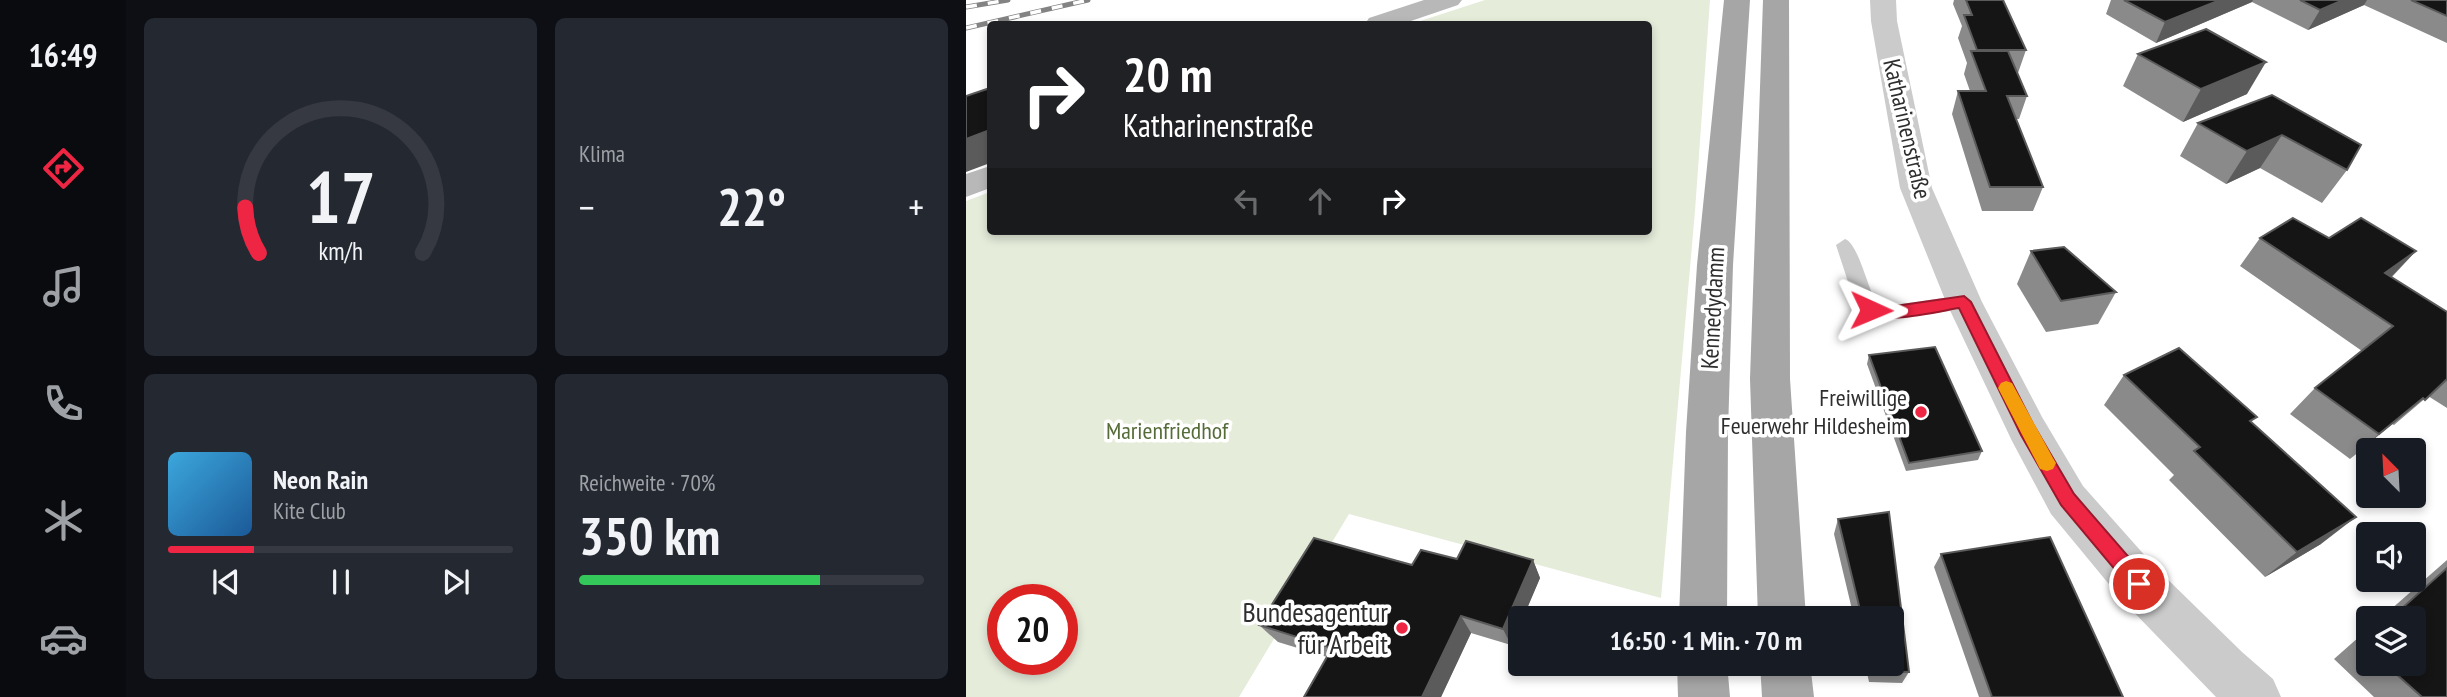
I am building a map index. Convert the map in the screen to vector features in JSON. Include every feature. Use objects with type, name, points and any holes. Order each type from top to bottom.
[{"type":"main road","name":"Kennedydamm","points":[[1703,606],[1714,265],[1737,0]]},
{"type":"main road","points":[[1776,0],[1770,379],[1781,606]]},
{"type":"main road","points":[[1703,676],[1704,697]]},
{"type":"main road","points":[[1786,676],[1788,697]]},
{"type":"street","points":[[1387,21],[1449,0]]},
{"type":"street","name":"Katharinenstraße","points":[[1882,0],[1916,188],[1964,302],[2027,429],[2067,500],[2139,584],[2224,670],[2255,697]]},
{"type":"street","points":[[966,186],[987,177]]},
{"type":"lane","points":[[1845,245],[1861,294],[1871,310],[1895,312],[1964,302]]},
{"type":"green space","name":"Marienfriedhof","points":[[1485,0],[1710,0],[1695,211],[1661,598],[1349,514],[1239,697],[966,697],[966,201],[987,193],[987,235],[1652,235],[1652,21],[1420,21]]},
{"type":"building","points":[[1966,0],[2003,0],[2026,50],[1977,50],[1964,15],[1972,15]]},
{"type":"building","points":[[2124,0],[2220,0],[2165,22]]},
{"type":"building","points":[[2300,0],[2343,0],[2320,10]]},
{"type":"building","points":[[2411,0],[2447,0],[2447,16]]},
{"type":"building","points":[[2206,29],[2266,62],[2201,89],[2138,54]]},
{"type":"building","points":[[1971,51],[2008,51],[2027,96],[2007,96],[2043,187],[1990,187],[1958,91],[1986,91]]},
{"type":"building","points":[[987,89],[987,131],[966,139],[966,96]]},
{"type":"building","points":[[2272,95],[2361,145],[2347,170],[2282,135],[2247,151],[2198,123]]},
{"type":"building","points":[[2293,218],[2329,238],[2361,218],[2416,251],[2385,273],[2447,312],[2447,379],[2425,400],[2423,398],[2379,434],[2315,388],[2393,326],[2260,238]]},
{"type":"building","points":[[2064,247],[2116,292],[2061,301],[2031,251]]},
{"type":"building","name":"Freiwillige Feuerwehr Hildesheim","points":[[1935,347],[1982,451],[1909,463],[1869,355]]},
{"type":"building","points":[[2179,348],[2257,417],[2250,421],[2356,517],[2297,552],[2194,451],[2200,447],[2124,375]]},
{"type":"building","points":[[1889,512],[1901,606],[1859,606],[1838,519]]},
{"type":"building","points":[[2050,537],[2123,697],[1992,697],[1941,554]]},
{"type":"building","name":"Bundesagentur für Arbeit","points":[[1314,538],[1412,565],[1421,550],[1457,559],[1466,541],[1533,560],[1513,606],[1508,606],[1508,618],[1503,629],[1461,616],[1422,697],[1304,697],[1332,648],[1259,625]]},
{"type":"building","points":[[2447,568],[2447,697],[2422,697],[2399,676],[2426,676],[2426,606],[2404,606],[2420,592],[2426,592],[2426,587]]},
{"type":"building","points":[[1904,632],[1909,672],[1904,672]]},
{"type":"railway","points":[[966,7],[1008,0]]},
{"type":"railway","points":[[996,21],[1088,0]]},
{"type":"railway","points":[[966,28],[987,23]]},
{"type":"slow traffic","points":[[2006,388],[2047,463]]},
{"type":"place","name":"Freiwillige Feuerwehr Hildesheim","points":[[1921,412]]},
{"type":"place","name":"Bundesagentur für Arbeit","points":[[1402,628]]},
{"type":"route","points":[[1871,310],[1895,312],[1964,302],[2027,429],[2067,500],[2139,584]]}]
